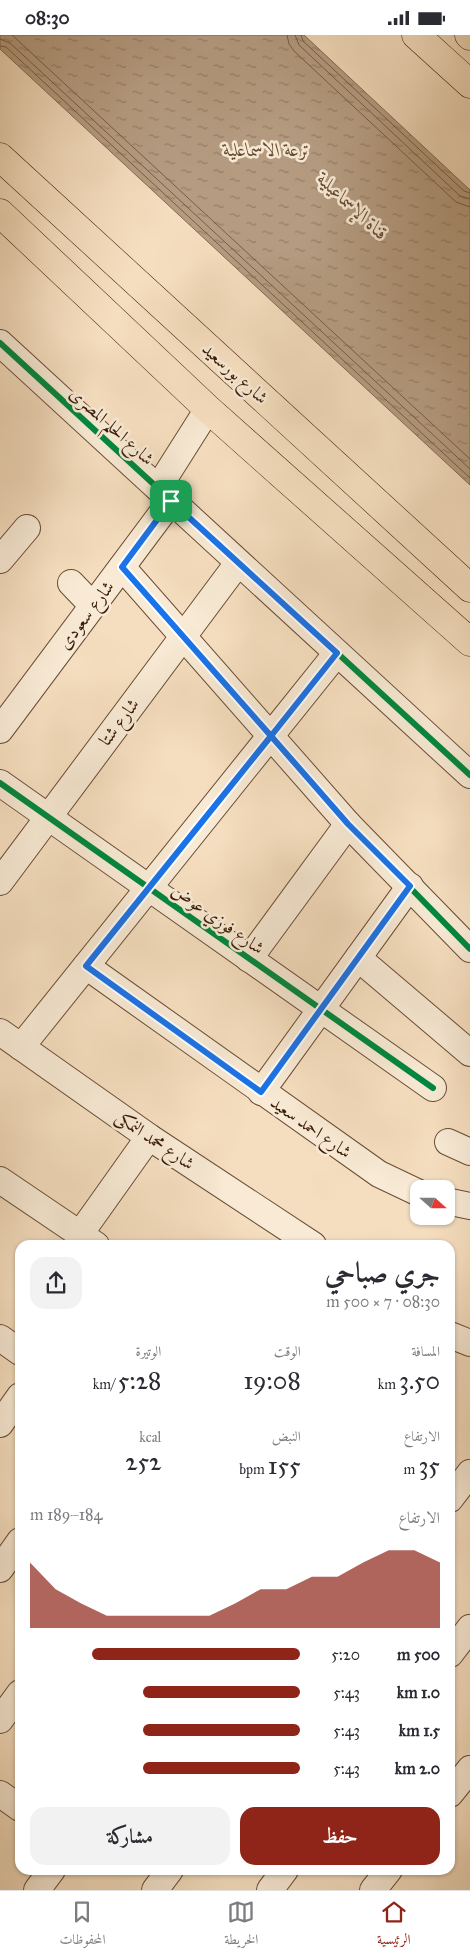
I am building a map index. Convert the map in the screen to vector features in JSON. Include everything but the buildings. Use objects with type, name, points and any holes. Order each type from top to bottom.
[{"type":"main road","points":[[416,35],[470,84]]},
{"type":"main road","name":"شارع بورسعيد","points":[[0,157],[470,588]]},
{"type":"main road","points":[[0,213],[208,409],[470,642]]},
{"type":"street","name":"شارع الحلم المصرى","points":[[0,343],[470,775]]},
{"type":"street","name":"شارع سعودى","points":[[0,730],[122,567],[164,494],[208,409]]},
{"type":"street","points":[[0,560],[27,528]]},
{"type":"street","name":"شارع شتا","points":[[0,882],[238,563]]},
{"type":"street","points":[[122,567],[348,824],[470,949]]},
{"type":"street","points":[[71,583],[93,606]]},
{"type":"street","points":[[21,1047],[337,653]]},
{"type":"street","name":"شارع فوزي عوض","points":[[0,783],[433,1088]]},
{"type":"street","points":[[249,959],[348,824]]},
{"type":"street","points":[[261,1092],[410,886]]},
{"type":"street","points":[[358,958],[470,1053]]},
{"type":"street","name":"شارع احمد سعيد","points":[[86,966],[379,1174],[410,1189]]},
{"type":"street","name":"شارع محمد النمكى","points":[[0,1033],[149,1137],[305,1240]]},
{"type":"street","points":[[0,1180],[88,1240],[149,1137]]},
{"type":"street","points":[[455,1203],[470,1206]]},
{"type":"street","points":[[0,1338],[15,1348]]},
{"type":"street","points":[[0,1425],[15,1402]]},
{"type":"street","points":[[455,1492],[470,1473]]},
{"type":"street","points":[[0,1569],[15,1548]]},
{"type":"street","points":[[455,1648],[470,1628]]},
{"type":"street","points":[[455,1788],[470,1769]]},
{"type":"street","points":[[0,1794],[15,1804]]},
{"type":"street","points":[[37,1890],[48,1875]]},
{"type":"street","points":[[154,1890],[166,1875]]},
{"type":"street","points":[[374,1890],[385,1875]]},
{"type":"water","name":"ترعة الاسماعلية","points":[[0,35],[304,35],[470,190],[470,485],[0,49]]},
{"type":"cycle path","points":[[0,343],[470,775]]},
{"type":"cycle path","points":[[122,567],[348,824],[470,949]]},
{"type":"cycle path","points":[[0,783],[433,1088]]},
{"type":"route","points":[[171,501],[122,567],[271,736],[86,966],[261,1092],[410,886],[348,824],[271,736],[337,653],[171,501]]},
{"type":"water label","name":"قناة الإسماعيلية","points":[[353,206]]}]
